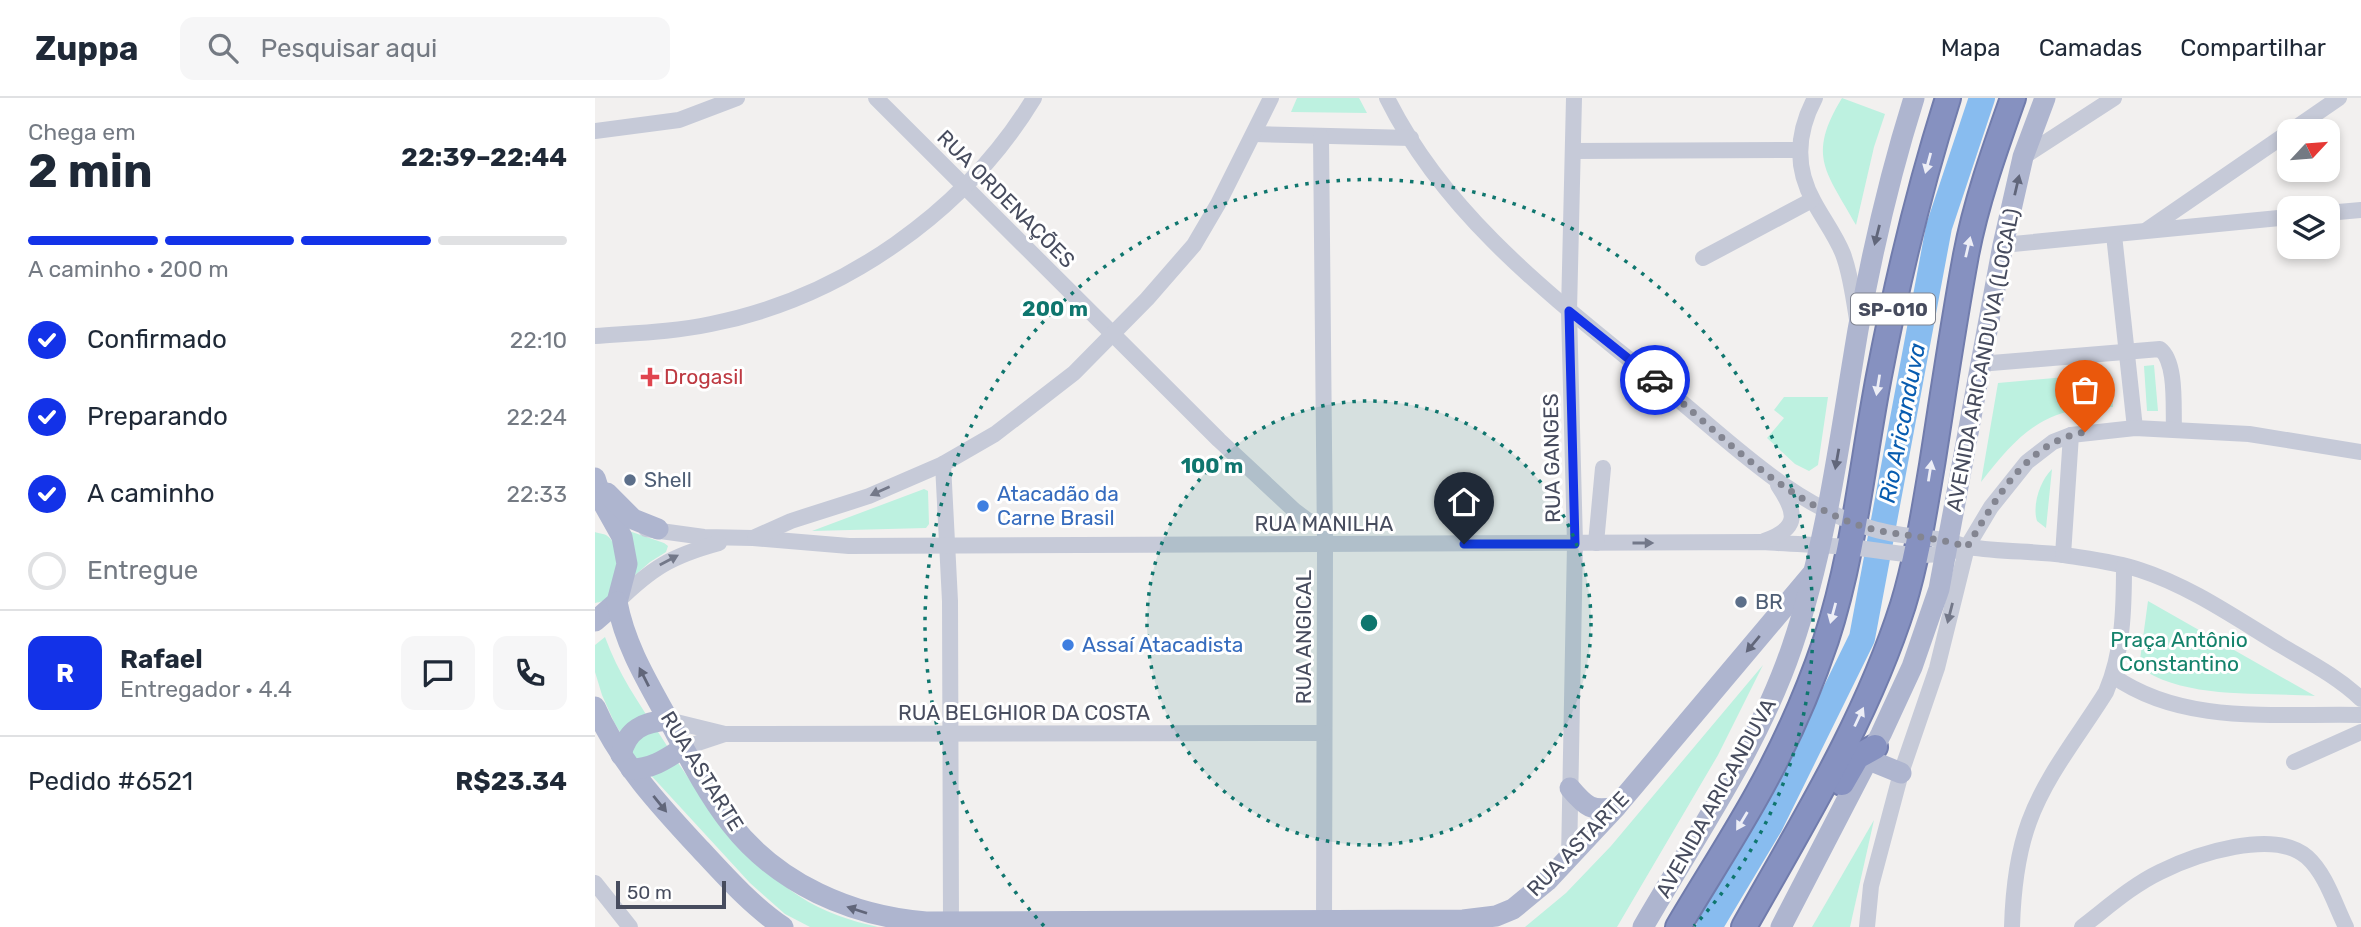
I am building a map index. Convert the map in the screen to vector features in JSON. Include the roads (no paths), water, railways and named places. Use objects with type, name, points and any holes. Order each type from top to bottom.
[{"type":"highway","name":"SP-010","points":[[1678,927],[1758,793],[1796,715],[1863,538],[1879,376],[1930,155],[1948,98]]},
{"type":"highway","name":"SP-010","points":[[1744,927],[1802,828],[1842,752],[1878,676],[1903,604],[1908,546],[1966,252],[1989,168],[2013,98]]},
{"type":"highway","points":[[1751,927],[1762,922],[1857,757],[1872,753]]},
{"type":"main road","points":[[1820,546],[1873,249],[1898,148],[1914,98]]},
{"type":"main road","name":"AVENIDA ARICANDUVA (LOCAL)","points":[[1781,927],[1872,753],[1912,667],[1954,547],[1979,364],[2003,245],[2024,157],[2045,98]]},
{"type":"main road","points":[[595,476],[603,503],[605,524],[622,537],[627,564],[617,602],[595,621]]},
{"type":"main road","points":[[595,476],[624,512],[643,524],[658,529]]},
{"type":"main road","name":"AVENIDA ARICANDUVA","points":[[1643,927],[1765,719],[1792,648],[1820,546]]},
{"type":"main road","name":"RUA ASTARTE","points":[[617,602],[629,646],[683,748],[732,825],[755,849],[795,881],[828,898],[878,916],[904,921],[951,923],[1324,923],[1463,920],[1496,916],[1513,909],[1569,859],[1813,573]]},
{"type":"main road","name":"RUA ASTARTE","points":[[595,707],[626,762],[713,863],[763,912],[783,927]]},
{"type":"main road","points":[[668,720],[643,724],[634,730],[627,739],[626,762],[645,769],[683,748]]},
{"type":"main road","points":[[1872,753],[1901,773]]},
{"type":"main road","points":[[1570,788],[1592,808],[1600,810],[1616,807]]},
{"type":"street","points":[[595,131],[679,120],[737,98]]},
{"type":"street","name":"RUA ORDENAÇÕES","points":[[876,98],[1219,440],[1295,511],[1307,520],[1325,526]]},
{"type":"street","points":[[595,336],[710,324],[766,309],[801,296],[868,262],[905,238],[963,186],[1000,144],[1034,98]]},
{"type":"street","points":[[753,538],[791,521],[869,496],[943,464],[995,434],[1074,373],[1156,290],[1194,245],[1218,204],[1271,98]]},
{"type":"street","points":[[1387,98],[1411,138],[1462,209],[1520,267],[1569,311],[1775,481],[1863,538],[1908,546],[2063,555],[2124,566],[2158,577],[2214,606],[2340,681],[2361,699]]},
{"type":"street","name":"RUA GANGES","points":[[1569,859],[1575,544],[1569,311],[1574,98]]},
{"type":"street","points":[[1815,98],[1801,131],[1799,150],[1812,200],[1843,255],[1859,327]]},
{"type":"street","points":[[2024,157],[2114,98]]},
{"type":"street","points":[[2309,119],[2339,98]]},
{"type":"street","points":[[1254,134],[1411,138]]},
{"type":"street","name":"RUA ANGICAL","points":[[1321,137],[1325,526],[1324,923]]},
{"type":"street","points":[[2146,230],[2277,141]]},
{"type":"street","points":[[1574,151],[1799,150]]},
{"type":"street","points":[[1703,258],[1812,200]]},
{"type":"street","points":[[2340,212],[2361,210]]},
{"type":"street","points":[[2003,245],[2277,218]]},
{"type":"street","points":[[2114,235],[2135,428]]},
{"type":"street","points":[[1979,364],[2157,348],[2167,356],[2171,374],[2174,428]]},
{"type":"street","points":[[1867,927],[1871,886],[1901,773],[1937,668],[1954,547],[2027,462],[2053,442],[2071,435],[2135,428],[2249,434],[2358,454]]},
{"type":"street","points":[[2063,555],[2071,435]]},
{"type":"street","points":[[943,464],[951,734],[951,923]]},
{"type":"street","points":[[1596,543],[1604,468]]},
{"type":"street","points":[[1762,542],[1783,533],[1793,516],[1791,505],[1775,481]]},
{"type":"street","name":"RUA MANILHA","points":[[605,524],[704,537],[849,546],[1762,542],[1820,546],[1863,538]]},
{"type":"street","name":"RUA MANILHA","points":[[617,602],[653,569],[666,561],[732,539]]},
{"type":"street","points":[[2012,927],[2020,856],[2030,820],[2040,798],[2106,692],[2113,676],[2119,650],[2124,566]]},
{"type":"street","points":[[2113,676],[2145,695],[2192,709],[2285,715],[2361,715]]},
{"type":"street","name":"RUA BELGHIOR DA COSTA","points":[[668,720],[725,734],[1324,733]]},
{"type":"street","points":[[2294,762],[2361,732]]},
{"type":"street","name":"RUA BELGHIOR DA COSTA","points":[[683,748],[725,734]]},
{"type":"street","points":[[2082,927],[2159,872],[2203,855],[2262,844],[2290,846],[2308,858],[2321,876],[2346,927]]},
{"type":"street","points":[[596,889],[629,927]]},
{"type":"waterway","name":"Rio Aricanduva","points":[[1709,927],[1770,825],[1862,638],[1939,227],[1982,98]]},
{"type":"place","name":"Drogasil","points":[[650,377]]},
{"type":"place","name":"Shell","points":[[630,480]]},
{"type":"place","name":"Atacadão da Carne Brasil","points":[[983,506]]},
{"type":"place","name":"BR","points":[[1741,602]]},
{"type":"place","name":"Assaí Atacadista","points":[[1068,645]]},
{"type":"park label","name":"Praça Antônio Constantino","points":[[2179,652]]}]
